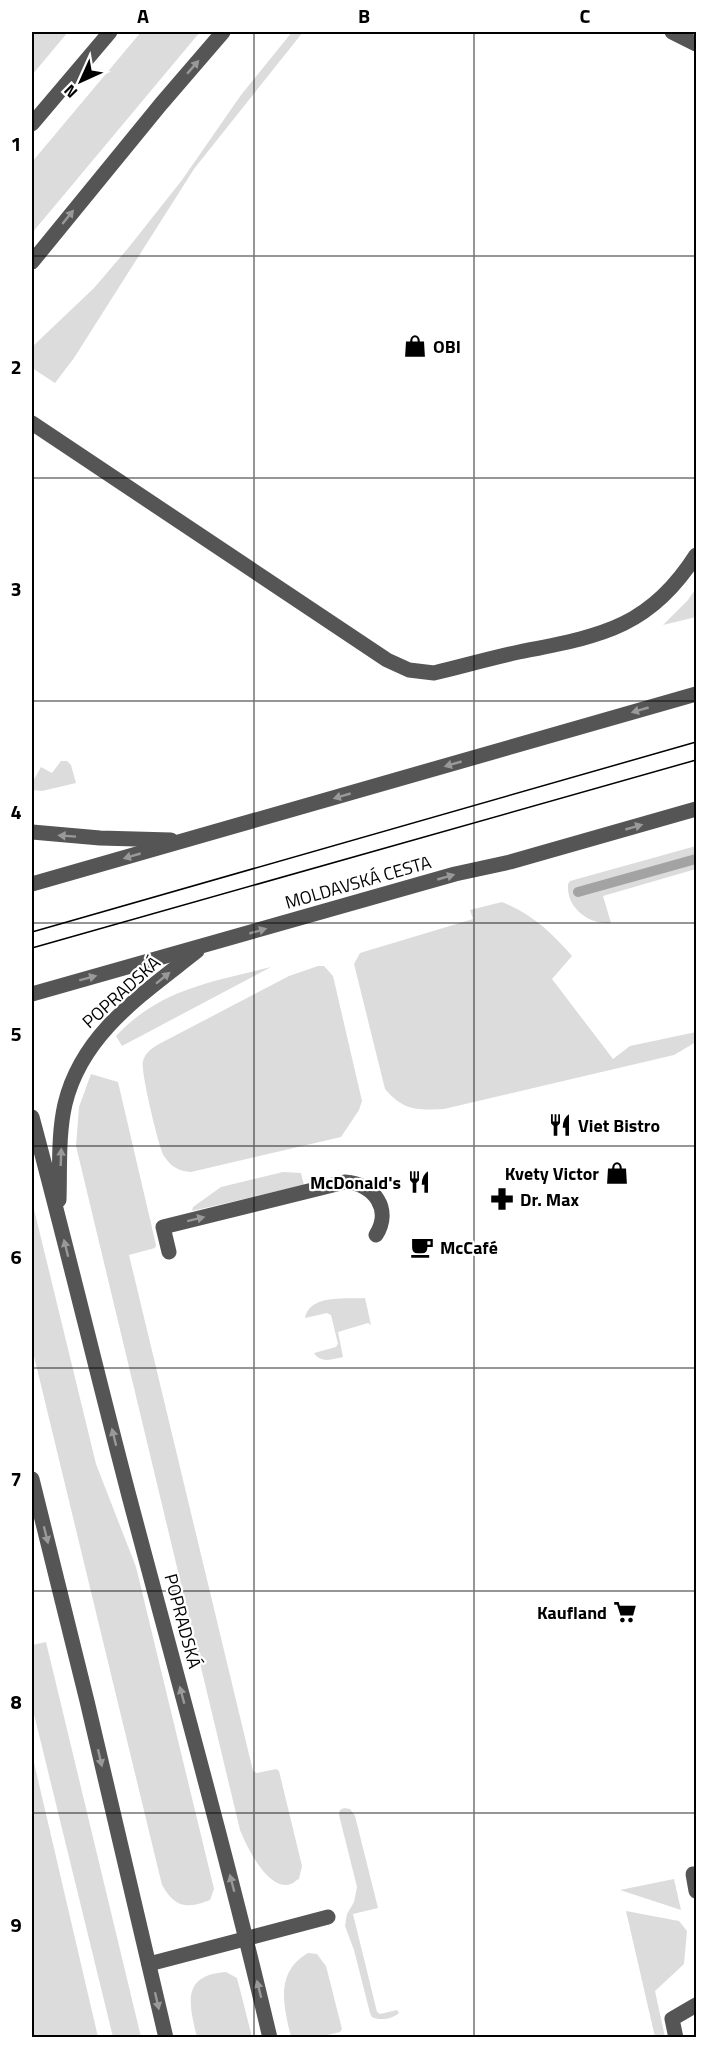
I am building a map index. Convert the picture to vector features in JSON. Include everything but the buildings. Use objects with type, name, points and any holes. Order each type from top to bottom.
[{"type":"street","points":[[32,124],[110,32]]},
{"type":"street","points":[[32,262],[223,32]]},
{"type":"street","points":[[672,32],[696,44]]},
{"type":"street","points":[[32,423],[387,660],[409,670],[434,673],[610,631],[638,616],[662,598],[682,577],[696,555]]},
{"type":"street","points":[[32,884],[696,694]]},
{"type":"street","name":"MOLDAVSKÁ CESTA","points":[[32,994],[455,874],[510,862],[696,809]]},
{"type":"street","points":[[32,832],[100,838],[189,840]]},
{"type":"street","name":"POPRADSKÁ","points":[[58,1215],[64,1106],[82,1060],[110,1023],[202,947]]},
{"type":"street","name":"POPRADSKÁ","points":[[32,1117],[247,1940],[270,2037]]},
{"type":"street","points":[[169,1251],[163,1227],[345,1182],[364,1186],[380,1204],[382,1224],[376,1235]]},
{"type":"street","points":[[32,1479],[166,2037]]},
{"type":"street","points":[[693,1874],[696,1891]]},
{"type":"street","points":[[149,1964],[328,1917]]},
{"type":"street","points":[[676,2037],[672,2019],[696,2005]]},
{"type":"shaded area","points":[[32,32],[68,32],[32,75]]},
{"type":"shaded area","points":[[141,32],[200,32],[32,233],[32,162]]},
{"type":"shaded area","points":[[292,32],[303,32],[194,169],[74,358],[55,383],[32,368],[32,347],[94,288],[129,247],[182,180],[241,95]]},
{"type":"shaded area","points":[[696,588],[696,617],[663,625],[688,600]]},
{"type":"shaded area","points":[[61,761],[67,761],[71,765],[76,783],[42,791],[32,790],[32,783],[41,767],[52,773]]},
{"type":"shaded area","points":[[696,846],[696,869],[603,896],[611,923],[587,918],[575,907],[568,893],[570,881]]},
{"type":"shaded area","points":[[502,902],[523,912],[540,924],[572,956],[552,979],[613,1059],[630,1046],[696,1032],[696,1042],[674,1055],[444,1109],[411,1108],[398,1102],[385,1089],[354,964],[360,953],[473,919],[470,910]]},
{"type":"shaded area","points":[[324,966],[333,976],[362,1101],[359,1110],[341,1137],[191,1172],[172,1166],[164,1156],[154,1125],[143,1067],[145,1056],[159,1044],[289,976]]},
{"type":"shaded area","points":[[271,967],[122,1046],[116,1036],[133,1020],[169,997],[207,983]]},
{"type":"shaded area","points":[[91,1074],[118,1082],[156,1245],[155,1248],[129,1255],[253,1771],[257,1773],[276,1769],[279,1771],[302,1866],[299,1879],[291,1884],[282,1885],[266,1874],[247,1846],[240,1830],[76,1146],[79,1107]]},
{"type":"shaded area","points":[[283,1172],[301,1173],[304,1185],[192,1211],[193,1207],[221,1187]]},
{"type":"shaded area","points":[[32,1201],[96,1464],[136,1567],[214,1889],[210,1900],[195,1905],[177,1902],[162,1885],[32,1348]]},
{"type":"shaded area","points":[[365,1298],[371,1325],[368,1323],[338,1332],[343,1357],[320,1359],[314,1353],[336,1347],[338,1344],[331,1315],[327,1313],[305,1318],[308,1310],[313,1305],[329,1299]]},
{"type":"shaded area","points":[[46,1642],[141,2037],[113,2037],[32,1706],[32,1645]]},
{"type":"shaded area","points":[[32,1754],[98,2037],[32,2037]]},
{"type":"shaded area","points":[[350,1809],[355,1816],[378,1908],[353,1914],[377,2012],[380,2014],[397,2010],[399,2013],[386,2019],[372,2017],[370,2013],[354,1950],[345,1926],[357,1887],[339,1815],[340,1810]]},
{"type":"shaded area","points":[[674,1879],[681,1910],[620,1890]]},
{"type":"shaded area","points":[[626,1911],[679,1921],[687,1931],[684,1964],[655,1991],[665,2037],[655,2037]]},
{"type":"shaded area","points":[[308,1953],[317,1954],[326,1966],[342,2029],[340,2032],[319,2037],[291,2037],[284,2003],[286,1980],[297,1961]]},
{"type":"shaded area","points":[[226,1972],[237,1978],[252,2037],[197,2037],[191,2003],[195,1985],[212,1974]]},
{"type":"waterway","points":[[578,892],[696,859]]},
{"type":"tram line","points":[[32,932],[696,742]]},
{"type":"tram line","points":[[32,948],[696,760]]},
{"type":"place","name":"OBI","points":[[415,346]]},
{"type":"place","name":"Viet Bistro","points":[[560,1125]]},
{"type":"place","name":"Kvety Victor","points":[[617,1173]]},
{"type":"place","name":"McDonald's","points":[[419,1182]]},
{"type":"place","name":"Dr. Max","points":[[502,1199]]},
{"type":"place","name":"McCafé","points":[[422,1247]]},
{"type":"place","name":"Kaufland","points":[[625,1612]]}]
